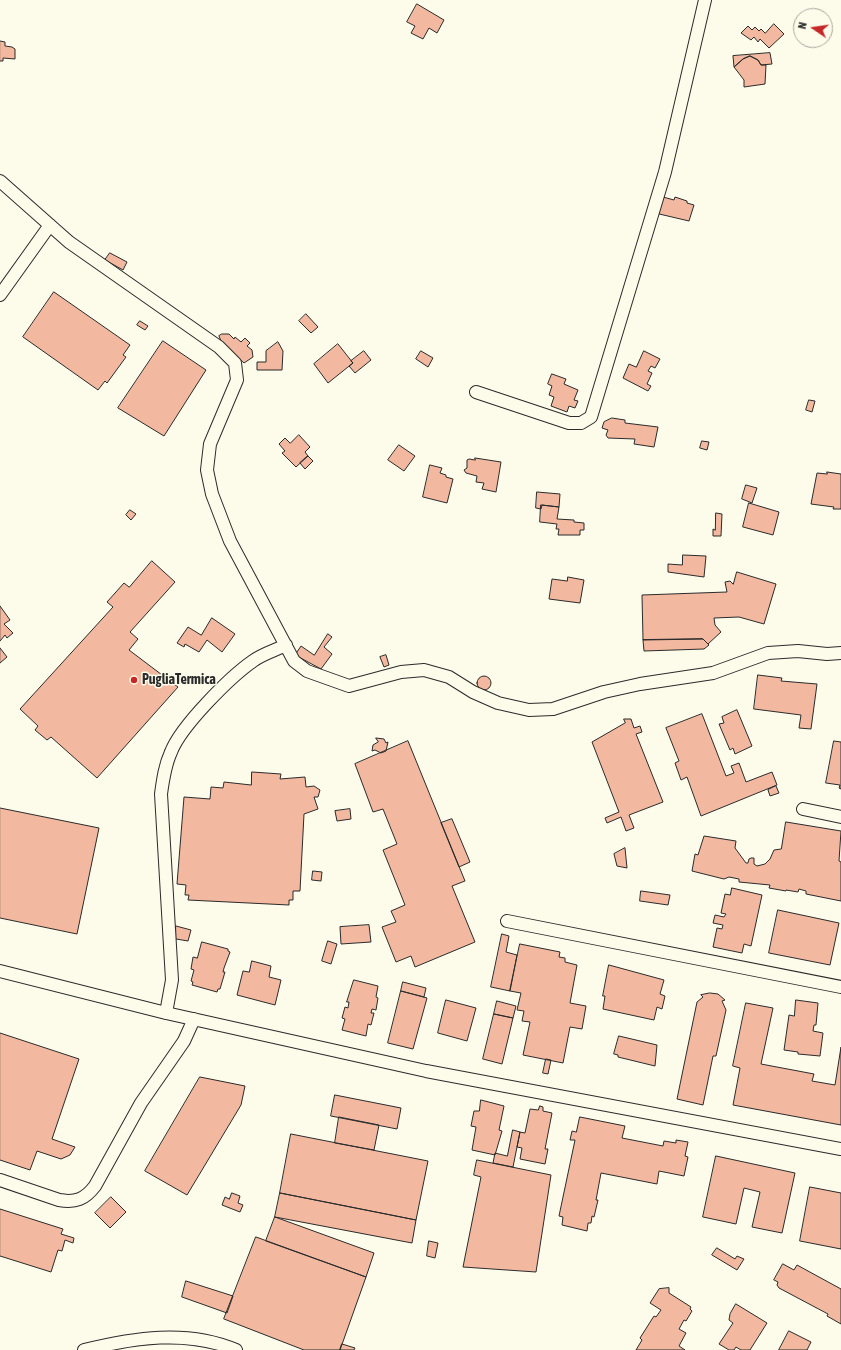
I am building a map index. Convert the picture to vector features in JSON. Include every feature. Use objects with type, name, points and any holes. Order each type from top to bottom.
[{"type":"street","points":[[476,392],[569,423],[581,423],[591,417],[665,172],[705,0]]},
{"type":"street","points":[[0,180],[69,242],[220,347],[235,364],[237,380],[210,444],[207,470],[212,494],[230,541],[294,661],[304,670],[322,678],[349,686],[401,672],[424,670],[449,677],[473,692],[498,703],[529,710],[552,709],[626,688],[713,673],[768,653],[798,651],[826,654],[841,653]]},
{"type":"street","points":[[0,295],[50,225]]},
{"type":"street","points":[[166,1013],[172,980],[161,794],[163,774],[171,750],[186,728],[214,696],[253,660],[286,645]]},
{"type":"street","points":[[803,809],[841,817]]},
{"type":"street","points":[[506,921],[841,987]]},
{"type":"street","points":[[0,971],[166,1013],[426,1071],[841,1149]]},
{"type":"street","points":[[0,1180],[69,1202],[80,1200],[89,1194],[95,1186],[141,1103],[184,1041],[194,1019]]},
{"type":"street","points":[[84,1350],[157,1336],[205,1340],[236,1350]]},
{"type":"building","points":[[417,4],[444,20],[437,33],[429,28],[423,39],[411,33],[415,26],[407,22]]},
{"type":"building","points":[[774,24],[784,34],[769,48],[760,39],[758,42],[754,37],[751,40],[741,33],[748,26],[752,30],[755,27],[759,31],[761,29],[765,33]]},
{"type":"building","points":[[0,41],[5,42],[5,46],[15,49],[15,59],[3,58],[3,61],[0,61]]},
{"type":"building","points":[[770,53],[772,64],[761,65],[758,60],[750,56],[743,59],[734,67],[733,56]]},
{"type":"building","points":[[750,56],[758,60],[761,65],[766,65],[765,84],[744,87],[744,80],[734,67],[743,59]]},
{"type":"building","points":[[663,197],[674,200],[675,197],[694,205],[689,221],[655,213]]},
{"type":"building","points":[[110,253],[127,262],[123,270],[105,260]]},
{"type":"building","points":[[54,292],[130,345],[123,355],[126,357],[107,383],[105,381],[98,390],[23,337]]},
{"type":"building","points":[[306,314],[318,327],[311,333],[299,321]]},
{"type":"building","points":[[140,321],[148,326],[145,330],[137,325]]},
{"type":"building","points":[[222,334],[229,334],[234,339],[235,337],[241,342],[245,338],[250,343],[247,346],[252,350],[253,357],[244,363],[221,341],[219,336]]},
{"type":"building","points":[[163,341],[206,370],[164,436],[118,408]]},
{"type":"building","points":[[278,342],[283,351],[282,370],[257,370],[257,362],[266,362],[266,351]]},
{"type":"building","points":[[338,344],[353,363],[328,383],[314,364]]},
{"type":"building","points":[[364,351],[371,360],[355,373],[349,366],[353,363],[351,361]]},
{"type":"building","points":[[421,351],[433,358],[428,367],[416,359]]},
{"type":"building","points":[[644,351],[660,359],[655,368],[651,366],[648,371],[652,373],[647,384],[651,386],[648,391],[623,378],[629,364],[636,367]]},
{"type":"building","points":[[552,374],[566,379],[564,384],[578,390],[574,400],[578,401],[575,408],[569,406],[567,412],[551,406],[554,397],[549,395],[552,386],[548,384]]},
{"type":"building","points":[[809,400],[815,401],[812,412],[806,410]]},
{"type":"building","points":[[612,418],[625,420],[625,423],[658,427],[654,447],[634,444],[635,439],[608,438],[606,435],[608,430],[602,428],[604,422]]},
{"type":"building","points":[[299,435],[310,447],[305,452],[308,456],[296,467],[282,453],[285,451],[279,444],[285,438],[290,443]]},
{"type":"building","points":[[702,441],[709,442],[707,450],[700,448]]},
{"type":"building","points":[[399,445],[415,456],[404,471],[388,460]]},
{"type":"building","points":[[308,456],[313,461],[305,469],[300,463]]},
{"type":"building","points":[[475,458],[501,462],[496,492],[482,489],[484,483],[476,482],[477,476],[466,473],[464,470],[467,468],[467,460],[475,460]]},
{"type":"building","points":[[430,465],[442,468],[440,473],[453,479],[447,503],[423,497]]},
{"type":"building","points":[[827,472],[841,474],[841,509],[833,509],[834,507],[811,504],[817,473],[827,474]]},
{"type":"building","points":[[746,485],[757,488],[752,503],[742,499]]},
{"type":"building","points":[[537,492],[560,494],[559,507],[542,505],[541,509],[536,508]]},
{"type":"building","points":[[749,503],[779,512],[773,535],[743,527]]},
{"type":"building","points":[[541,505],[559,507],[557,519],[574,520],[574,522],[584,523],[584,530],[580,530],[580,535],[558,535],[559,529],[556,529],[557,524],[540,522]]},
{"type":"building","points":[[130,510],[136,514],[131,520],[126,515]]},
{"type":"building","points":[[716,513],[722,514],[721,536],[713,536],[713,529],[715,530]]},
{"type":"building","points":[[683,555],[706,556],[704,577],[668,572],[668,564],[682,565]]},
{"type":"building","points":[[152,561],[175,582],[130,632],[138,639],[129,650],[178,687],[97,778],[51,737],[47,740],[35,730],[38,726],[20,709],[113,607],[107,602],[124,583],[129,587]]},
{"type":"building","points":[[737,572],[776,584],[764,624],[739,617],[714,618],[715,625],[721,632],[708,644],[703,639],[643,640],[642,595],[727,592],[725,582],[730,581],[733,584]]},
{"type":"building","points":[[568,577],[584,580],[580,603],[549,599],[552,579],[567,581]]},
{"type":"building","points":[[0,606],[10,620],[4,624],[13,633],[7,638],[5,635],[0,641]]},
{"type":"building","points":[[212,618],[235,634],[222,652],[207,640],[199,652],[185,644],[184,647],[177,643],[188,627],[201,635]]},
{"type":"building","points":[[328,634],[332,637],[324,647],[332,654],[321,669],[295,655],[301,646],[314,655]]},
{"type":"building","points":[[703,639],[709,645],[704,649],[644,651],[643,640]]},
{"type":"building","points":[[0,648],[7,657],[0,663]]},
{"type":"building","points":[[386,655],[389,665],[384,667],[380,657]]},
{"type":"building","points":[[758,675],[782,678],[781,681],[817,684],[811,729],[799,728],[801,715],[754,709]]},
{"type":"building","points":[[481,676],[487,676],[491,680],[491,686],[487,690],[481,690],[477,686],[477,680]]},
{"type":"building","points":[[737,710],[752,746],[735,754],[733,748],[730,750],[719,724],[724,723],[722,717]]},
{"type":"building","points":[[702,714],[726,776],[734,773],[731,766],[739,763],[746,782],[772,772],[777,785],[701,816],[687,777],[681,780],[675,763],[679,761],[666,728]]},
{"type":"building","points":[[624,719],[631,719],[634,728],[640,726],[642,732],[636,734],[663,802],[629,815],[634,828],[626,831],[621,817],[607,823],[605,818],[619,812],[592,742],[625,723]]},
{"type":"building","points":[[376,738],[384,739],[386,743],[388,742],[386,751],[381,753],[375,750],[372,751],[373,745],[378,742]]},
{"type":"building","points":[[408,741],[465,881],[452,886],[475,942],[415,967],[411,956],[396,962],[382,927],[396,922],[391,911],[405,905],[383,850],[397,844],[383,809],[373,812],[355,764]]},
{"type":"building","points":[[834,741],[841,742],[841,789],[839,788],[840,785],[826,783]]},
{"type":"building","points":[[252,772],[281,774],[280,779],[305,777],[306,787],[314,786],[320,790],[318,797],[314,797],[318,809],[304,814],[300,891],[293,891],[293,900],[289,900],[289,905],[188,900],[189,895],[185,895],[186,885],[177,884],[184,797],[210,799],[211,787],[223,788],[224,782],[251,785]]},
{"type":"building","points":[[776,786],[779,793],[770,796],[768,790]]},
{"type":"building","points":[[0,808],[99,828],[77,934],[0,918]]},
{"type":"building","points":[[350,809],[351,819],[337,821],[335,811]]},
{"type":"building","points":[[452,819],[470,862],[459,867],[441,823]]},
{"type":"building","points":[[786,822],[841,831],[839,861],[841,862],[841,901],[806,894],[806,891],[799,889],[798,892],[786,891],[769,888],[770,885],[739,882],[739,879],[729,877],[724,879],[692,871],[695,854],[698,855],[704,836],[736,841],[735,848],[746,863],[748,863],[749,859],[754,858],[754,864],[757,866],[765,864],[770,859],[774,850],[781,849]]},
{"type":"building","points":[[625,848],[627,868],[617,866],[614,854]]},
{"type":"building","points":[[313,871],[322,872],[321,881],[312,880]]},
{"type":"building","points":[[732,888],[762,895],[751,946],[744,944],[742,953],[713,947],[717,928],[722,929],[723,925],[713,923],[715,915],[724,917],[726,914],[721,913],[725,894],[730,895]]},
{"type":"building","points":[[641,891],[670,895],[668,905],[640,901]]},
{"type":"building","points":[[778,910],[839,923],[830,965],[769,953]]},
{"type":"building","points":[[369,925],[371,942],[341,944],[340,927]]},
{"type":"building","points":[[176,926],[191,930],[188,941],[176,939]]},
{"type":"building","points":[[502,934],[509,936],[506,952],[517,955],[510,991],[491,987]]},
{"type":"building","points":[[328,941],[337,944],[331,964],[322,961]]},
{"type":"building","points":[[202,942],[228,949],[230,952],[224,968],[223,972],[225,972],[220,989],[218,989],[217,992],[192,985],[193,982],[191,981],[194,970],[191,969],[193,957],[197,958]]},
{"type":"building","points":[[520,944],[560,952],[559,957],[565,958],[565,962],[577,965],[570,1003],[586,1006],[582,1029],[570,1027],[563,1063],[523,1055],[530,1022],[522,1021],[524,1011],[517,1010],[521,993],[510,991]]},
{"type":"building","points":[[252,961],[271,966],[269,977],[281,980],[275,1005],[237,995],[243,971],[249,972]]},
{"type":"building","points":[[609,965],[664,980],[660,994],[665,996],[662,1009],[657,1007],[654,1020],[603,1009],[605,996],[603,996]]},
{"type":"building","points":[[354,980],[378,986],[376,1010],[372,1009],[371,1013],[374,1013],[371,1025],[368,1024],[366,1036],[342,1030],[345,1019],[342,1018],[345,1007],[348,1008],[349,1002],[347,1002]]},
{"type":"building","points":[[403,982],[426,988],[424,997],[401,991]]},
{"type":"building","points":[[401,991],[427,998],[413,1049],[388,1043]]},
{"type":"building","points":[[710,993],[718,994],[725,1000],[722,1001],[726,1010],[716,1056],[713,1056],[703,1105],[677,1099],[697,1002],[703,997],[701,995]]},
{"type":"building","points":[[446,1000],[476,1008],[467,1041],[438,1033]]},
{"type":"building","points":[[796,1000],[818,1003],[816,1025],[814,1025],[813,1031],[823,1033],[820,1056],[798,1054],[798,1052],[784,1050],[789,1015],[794,1016]]},
{"type":"building","points":[[497,1001],[516,1006],[513,1018],[494,1014]]},
{"type":"building","points":[[746,1003],[773,1008],[761,1064],[814,1074],[812,1081],[835,1085],[841,1047],[841,1125],[733,1105],[740,1068],[733,1066]]},
{"type":"building","points":[[494,1014],[513,1018],[502,1064],[483,1059]]},
{"type":"building","points":[[0,1033],[79,1059],[52,1139],[75,1147],[70,1155],[61,1159],[37,1151],[30,1170],[0,1160]]},
{"type":"building","points":[[619,1036],[657,1045],[655,1066],[618,1057],[618,1055],[614,1054]]},
{"type":"building","points":[[546,1059],[551,1060],[548,1074],[543,1073]]},
{"type":"building","points":[[200,1077],[245,1086],[241,1105],[187,1195],[145,1171]]},
{"type":"building","points":[[335,1095],[401,1108],[397,1129],[331,1116]]},
{"type":"building","points":[[481,1100],[504,1106],[499,1130],[502,1131],[495,1155],[472,1150],[476,1127],[471,1126],[474,1111],[479,1111]]},
{"type":"building","points":[[540,1106],[543,1107],[543,1111],[552,1113],[545,1149],[548,1149],[545,1164],[520,1159],[522,1148],[517,1147],[520,1132],[525,1133],[530,1109],[538,1110]]},
{"type":"building","points":[[339,1117],[379,1125],[374,1150],[335,1143]]},
{"type":"building","points":[[580,1117],[625,1126],[622,1138],[663,1146],[664,1141],[676,1143],[676,1140],[688,1142],[685,1156],[688,1157],[684,1176],[659,1171],[657,1184],[601,1173],[596,1200],[598,1200],[594,1217],[592,1216],[591,1223],[588,1223],[587,1231],[562,1225],[563,1217],[559,1216],[575,1140],[570,1140],[572,1131],[576,1132]]},
{"type":"building","points":[[513,1130],[520,1132],[513,1167],[493,1163],[495,1153],[507,1156]]},
{"type":"building","points":[[291,1134],[428,1161],[416,1220],[280,1193]]},
{"type":"building","points":[[716,1156],[795,1173],[782,1233],[752,1227],[760,1192],[744,1188],[736,1224],[703,1217]]},
{"type":"building","points":[[477,1160],[551,1175],[536,1272],[463,1267],[481,1177],[474,1175]]},
{"type":"building","points":[[810,1187],[841,1193],[841,1249],[800,1241]]},
{"type":"building","points":[[232,1193],[240,1196],[238,1203],[243,1205],[240,1212],[222,1205],[225,1197],[229,1199]]},
{"type":"building","points":[[280,1193],[416,1220],[412,1243],[275,1217]]},
{"type":"building","points":[[111,1197],[126,1212],[110,1228],[95,1213]]},
{"type":"building","points":[[0,1209],[63,1229],[61,1234],[74,1238],[73,1243],[65,1240],[62,1251],[58,1250],[51,1272],[0,1256]]},
{"type":"building","points":[[275,1217],[374,1253],[366,1277],[266,1241]]},
{"type":"building","points":[[256,1237],[366,1277],[340,1350],[304,1350],[224,1319]]},
{"type":"building","points":[[429,1241],[438,1243],[435,1258],[427,1256]]},
{"type":"building","points":[[717,1248],[735,1259],[737,1256],[744,1259],[737,1270],[712,1255]]},
{"type":"building","points":[[783,1264],[794,1270],[797,1265],[841,1289],[841,1324],[827,1316],[828,1314],[779,1288],[777,1285],[778,1282],[774,1280]]},
{"type":"building","points":[[186,1281],[233,1296],[227,1313],[182,1297]]},
{"type":"building","points":[[669,1288],[669,1293],[691,1307],[690,1309],[692,1311],[686,1321],[684,1320],[679,1329],[686,1333],[679,1346],[685,1350],[636,1350],[642,1340],[640,1338],[654,1316],[656,1317],[661,1310],[650,1303],[659,1289]]},
{"type":"building","points":[[736,1304],[767,1323],[750,1350],[741,1350],[736,1347],[734,1350],[729,1350],[719,1344],[733,1323],[729,1320],[730,1314]]},
{"type":"building","points":[[789,1331],[811,1342],[807,1350],[779,1350]]},
{"type":"building","points":[[342,1344],[355,1348],[354,1350],[340,1350]]},
{"type":"place","name":"PugliaTermica","points":[[134,680]]}]
